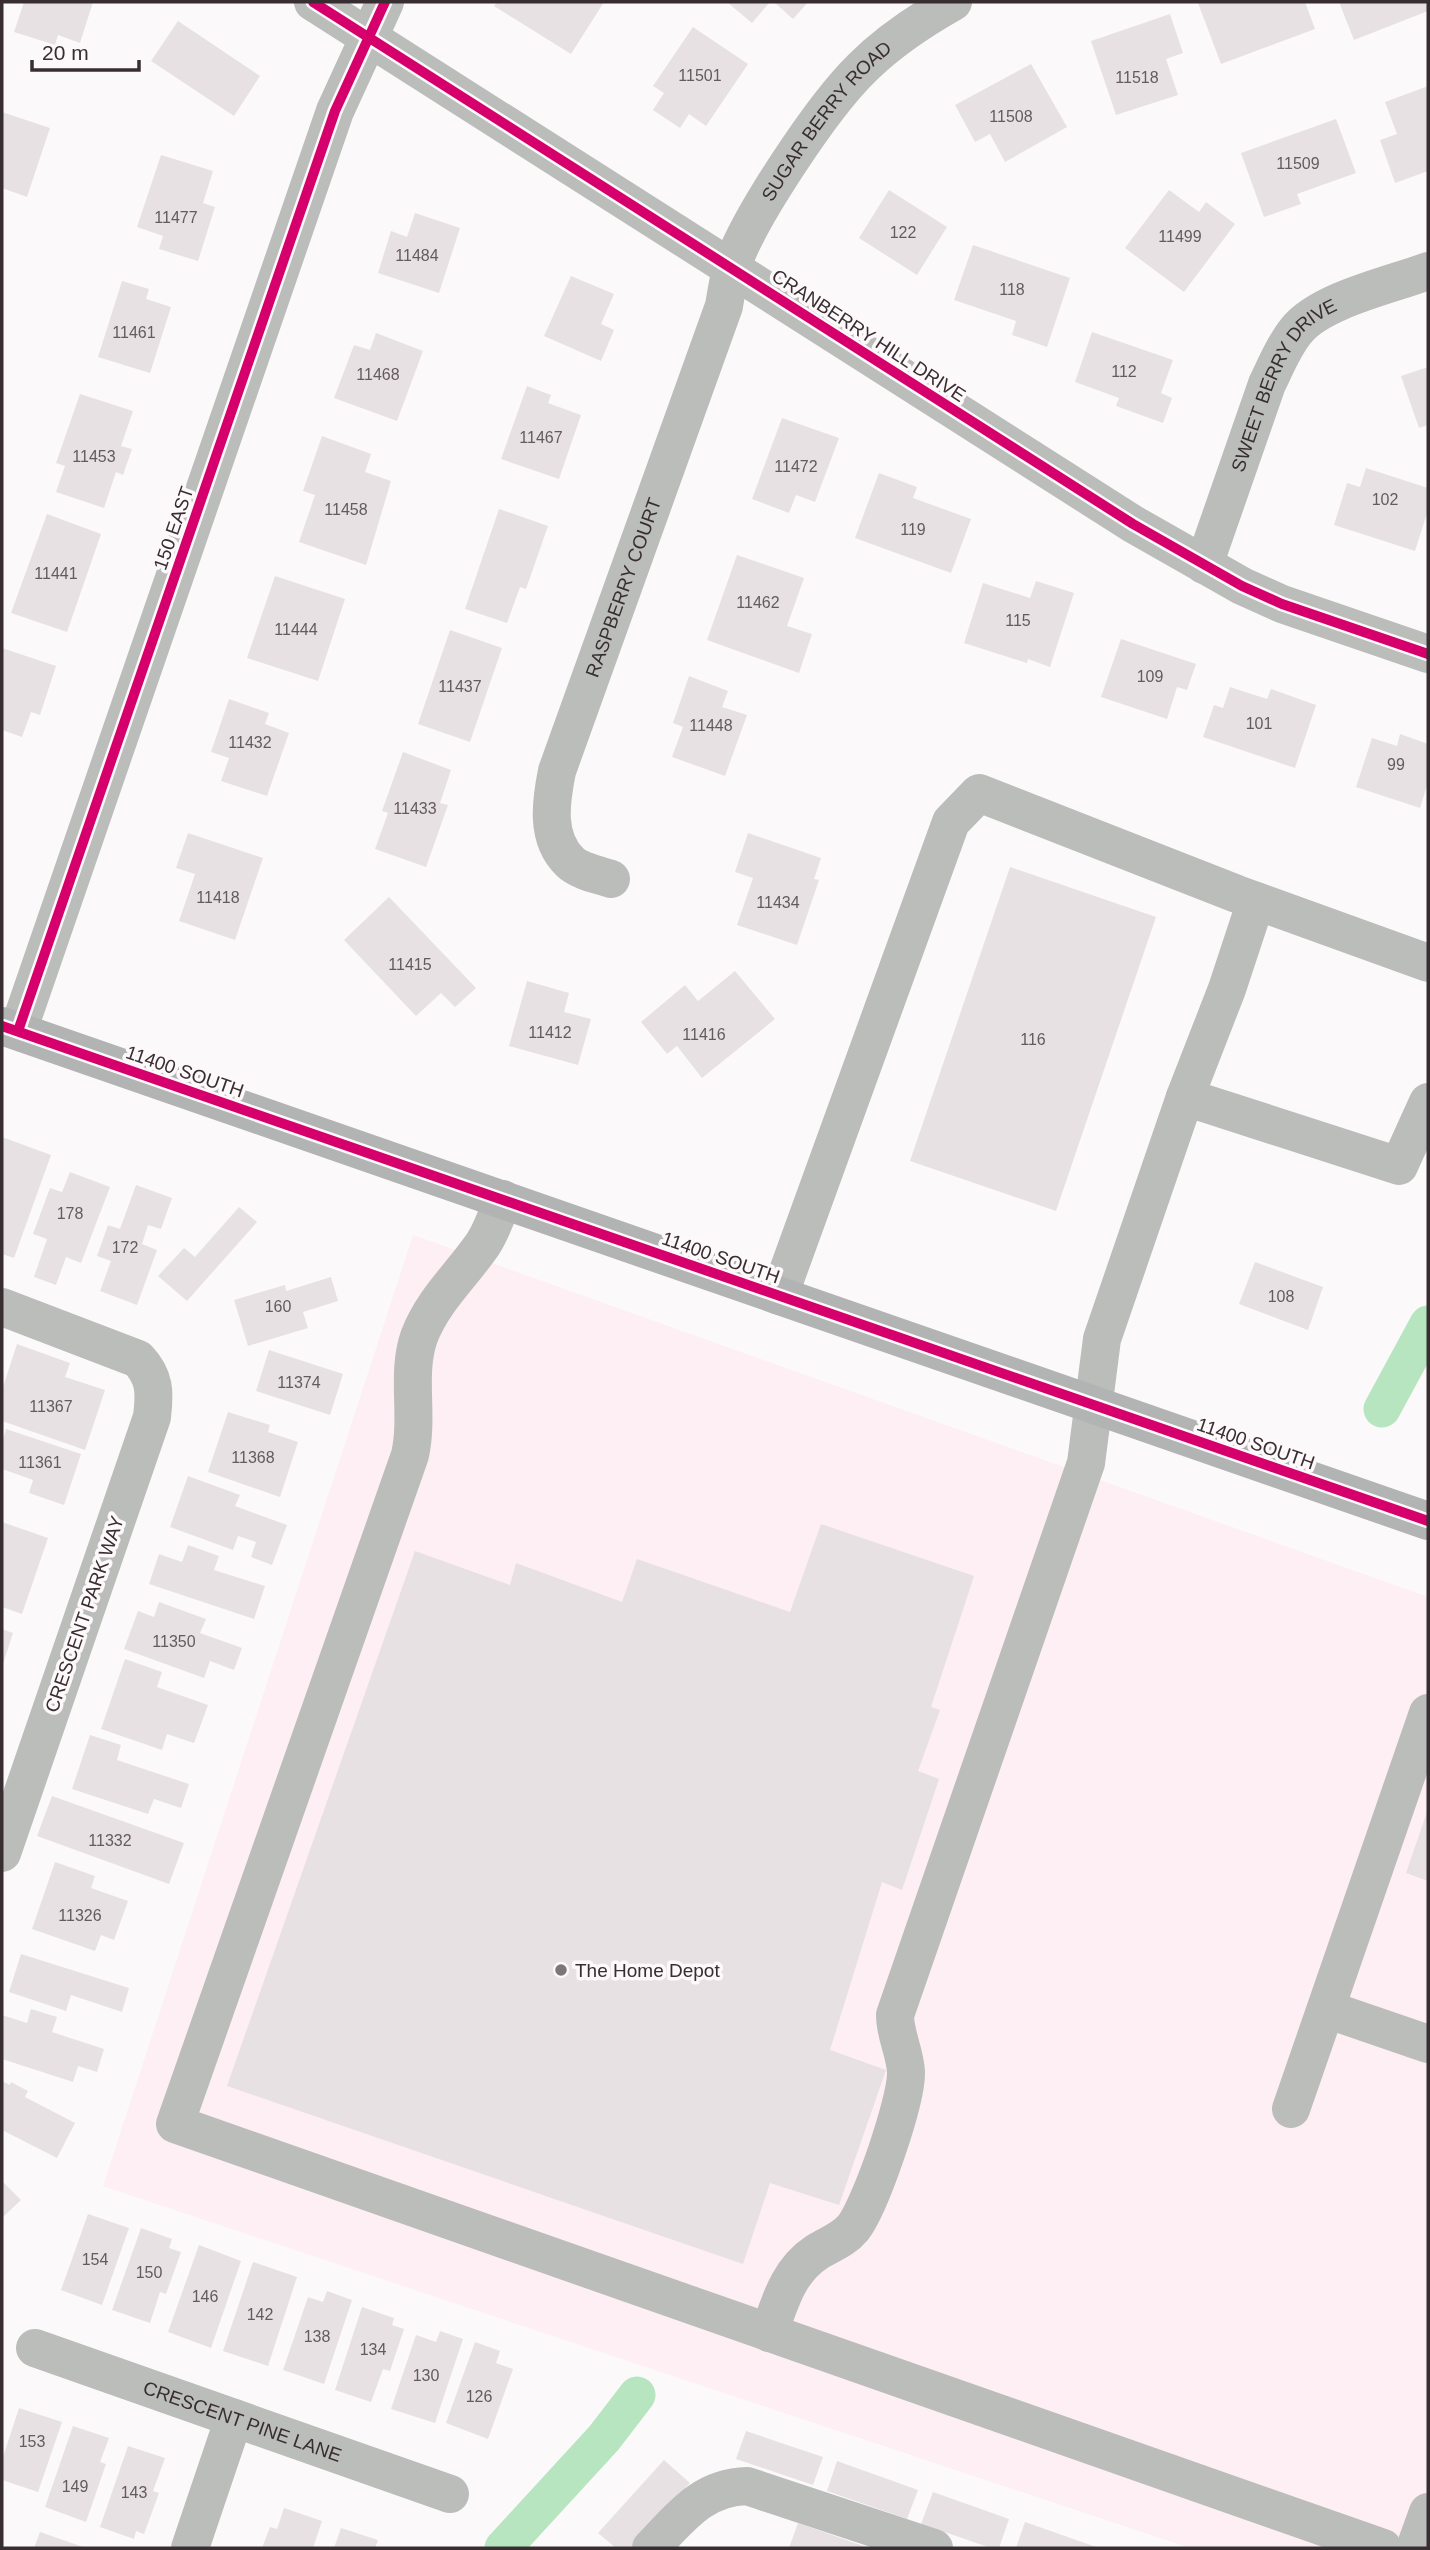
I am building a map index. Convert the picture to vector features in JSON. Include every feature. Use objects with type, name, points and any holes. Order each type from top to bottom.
[{"type":"main road","name":"11400 SOUTH","points":[[10,1028],[1428,1521]]},
{"type":"street","name":"CRANBERRY HILL DRIVE","points":[[313,2],[1133,524],[1203,565],[1282,604],[1428,654]]},
{"type":"street","name":"150 EAST","points":[[10,1028],[335,111],[386,2]]},
{"type":"street","name":"SUGAR BERRY ROAD","points":[[732,268],[761,209],[834,99],[863,67],[896,40],[953,2]]},
{"type":"street","name":"RASPBERRY COURT","points":[[611,879],[571,864],[565,855],[552,826],[552,800],[557,771],[724,306],[732,268]]},
{"type":"street","name":"SWEET BERRY DRIVE","points":[[1203,565],[1267,384],[1280,355],[1297,329],[1345,300],[1428,271]]},
{"type":"street","points":[[779,1296],[951,822],[979,793],[1256,901],[1428,963]]},
{"type":"street","points":[[769,2333],[794,2273],[805,2260],[850,2231],[867,2204],[905,2089],[905,2061],[895,2029],[895,2015],[1081,1480],[1091,1439],[1097,1362],[1108,1315],[1185,1097],[1227,989],[1256,901]]},
{"type":"street","points":[[1185,1097],[1399,1166],[1428,1102]]},
{"type":"street","points":[[503,1199],[485,1242],[443,1293],[420,1336],[413,1356],[416,1418],[410,1455],[175,2124],[1383,2548]]},
{"type":"street","name":"CRESCENT PARK WAY","points":[[2,1307],[138,1359],[151,1373],[155,1395],[152,1417],[2,1853]]},
{"type":"street","points":[[1291,2109],[1428,1713]]},
{"type":"street","points":[[1326,2009],[1428,2044]]},
{"type":"street","name":"CRESCENT PINE LANE","points":[[35,2348],[450,2494]]},
{"type":"street","points":[[190,2548],[234,2418]]},
{"type":"street","points":[[651,2548],[706,2495],[730,2486],[747,2486],[934,2548]]},
{"type":"street","points":[[1415,2548],[1428,2512]]},
{"type":"shaded area","points":[[413,1235],[1428,1597],[1428,2548],[1190,2548],[103,2186]]},
{"type":"building","points":[[24,2],[93,2],[80,43],[58,35],[55,45],[14,32]]},
{"type":"building","points":[[497,2],[604,2],[571,54],[494,6]]},
{"type":"building","points":[[727,2],[770,2],[752,23]]},
{"type":"building","points":[[774,2],[808,2],[793,19]]},
{"type":"building","points":[[1305,2],[1315,29],[1221,64],[1198,3]]},
{"type":"building","points":[[1339,2],[1428,2],[1428,11],[1354,40]]},
{"type":"building","points":[[1170,14],[1183,53],[1166,59],[1178,95],[1116,115],[1091,41]]},
{"type":"building","points":[[178,21],[260,76],[234,116],[151,61]]},
{"type":"building","points":[[693,27],[748,64],[706,126],[689,114],[680,128],[653,110],[664,93],[653,86]]},
{"type":"building","points":[[1031,64],[1067,127],[1005,162],[990,134],[975,142],[955,105]]},
{"type":"building","points":[[1428,86],[1428,171],[1395,183],[1380,140],[1397,134],[1385,102]]},
{"type":"building","points":[[2,112],[50,128],[27,197],[2,188]]},
{"type":"building","points":[[1336,119],[1356,173],[1297,194],[1301,204],[1264,217],[1241,153]]},
{"type":"building","points":[[161,155],[213,171],[203,203],[215,207],[198,261],[159,249],[163,236],[137,227]]},
{"type":"building","points":[[889,190],[947,227],[917,275],[859,238]]},
{"type":"building","points":[[1169,190],[1199,212],[1206,202],[1235,224],[1184,292],[1125,248]]},
{"type":"building","points":[[415,213],[460,228],[439,293],[378,273],[391,231],[407,237]]},
{"type":"building","points":[[973,245],[1070,278],[1047,347],[1012,335],[1016,321],[954,300]]},
{"type":"building","points":[[571,276],[614,294],[601,324],[614,330],[601,361],[544,336]]},
{"type":"building","points":[[122,281],[149,289],[146,299],[171,307],[150,373],[98,357]]},
{"type":"building","points":[[1092,332],[1173,360],[1161,393],[1172,398],[1163,423],[1116,406],[1119,398],[1075,382]]},
{"type":"building","points":[[376,333],[423,351],[397,421],[334,398],[354,345],[370,350]]},
{"type":"building","points":[[1428,367],[1428,425],[1419,428],[1401,376]]},
{"type":"building","points":[[527,386],[551,395],[548,403],[581,415],[559,479],[501,459]]},
{"type":"building","points":[[80,394],[133,411],[121,446],[132,449],[123,475],[116,472],[104,508],[56,492],[65,466],[56,463]]},
{"type":"building","points":[[782,418],[839,438],[815,502],[796,495],[789,513],[752,499]]},
{"type":"building","points":[[322,436],[371,454],[365,472],[391,481],[366,565],[299,542],[315,495],[303,491]]},
{"type":"building","points":[[1366,468],[1428,488],[1428,510],[1415,551],[1334,525],[1347,483],[1360,487]]},
{"type":"building","points":[[879,473],[917,487],[913,498],[971,519],[951,573],[855,538]]},
{"type":"building","points":[[499,509],[548,526],[526,589],[520,587],[507,623],[465,609]]},
{"type":"building","points":[[47,514],[101,534],[67,632],[11,613]]},
{"type":"building","points":[[737,555],[804,578],[787,626],[812,634],[799,673],[707,640]]},
{"type":"building","points":[[275,576],[345,599],[318,681],[247,658]]},
{"type":"building","points":[[1036,581],[1074,593],[1050,667],[1028,659],[1027,663],[964,643],[983,583],[1030,598]]},
{"type":"building","points":[[450,630],[502,648],[470,742],[418,724]]},
{"type":"building","points":[[1121,639],[1196,664],[1187,690],[1177,687],[1167,719],[1101,697]]},
{"type":"building","points":[[2,648],[56,666],[40,715],[31,712],[22,737],[2,730]]},
{"type":"building","points":[[689,676],[728,691],[722,707],[747,715],[725,776],[672,757],[683,727],[673,723]]},
{"type":"building","points":[[1230,687],[1267,699],[1271,689],[1316,705],[1295,768],[1203,737],[1214,705],[1223,708]]},
{"type":"building","points":[[229,699],[269,713],[265,724],[289,733],[267,796],[221,781],[229,758],[211,752]]},
{"type":"building","points":[[1400,734],[1428,744],[1428,782],[1420,808],[1356,787],[1372,738],[1397,746]]},
{"type":"building","points":[[403,752],[451,770],[440,803],[448,805],[426,867],[375,849],[388,813],[382,811]]},
{"type":"building","points":[[188,833],[263,858],[235,940],[179,921],[195,874],[176,868]]},
{"type":"building","points":[[748,833],[821,858],[814,879],[819,880],[797,945],[737,925],[753,878],[735,872]]},
{"type":"building","points":[[1010,867],[1156,917],[1056,1211],[910,1161]]},
{"type":"building","points":[[389,897],[476,988],[455,1007],[441,993],[416,1016],[344,940]]},
{"type":"building","points":[[735,971],[775,1019],[702,1078],[677,1046],[667,1054],[641,1022],[685,985],[698,1001]]},
{"type":"building","points":[[527,981],[569,993],[564,1012],[591,1019],[578,1065],[509,1046]]},
{"type":"building","points":[[2,1137],[51,1155],[14,1258],[2,1254]]},
{"type":"building","points":[[70,1172],[110,1187],[81,1263],[66,1257],[56,1285],[34,1277],[47,1239],[33,1234],[50,1188],[62,1192]]},
{"type":"building","points":[[136,1185],[172,1198],[161,1229],[148,1225],[142,1244],[157,1250],[137,1305],[100,1291],[111,1261],[97,1256],[108,1225],[120,1229]]},
{"type":"building","points":[[239,1207],[257,1222],[187,1301],[158,1276],[184,1248],[195,1257]]},
{"type":"building","points":[[1255,1262],[1323,1287],[1308,1330],[1239,1304]]},
{"type":"building","points":[[331,1277],[338,1301],[303,1312],[308,1328],[248,1346],[234,1300],[285,1285],[286,1291]]},
{"type":"building","points":[[17,1344],[70,1363],[65,1377],[105,1390],[85,1450],[2,1421],[2,1390]]},
{"type":"building","points":[[269,1350],[343,1374],[330,1415],[256,1391]]},
{"type":"building","points":[[228,1412],[270,1425],[268,1432],[298,1442],[280,1497],[208,1472]]},
{"type":"building","points":[[6,1429],[81,1454],[64,1505],[29,1493],[33,1480],[2,1469],[2,1443]]},
{"type":"building","points":[[188,1476],[240,1495],[235,1506],[287,1525],[272,1565],[251,1557],[256,1542],[238,1536],[233,1550],[170,1527]]},
{"type":"building","points":[[2,1522],[48,1538],[22,1614],[2,1607]]},
{"type":"building","name":"The Home Depot","points":[[821,1524],[974,1576],[931,1707],[940,1710],[918,1771],[939,1779],[902,1890],[882,1882],[830,2050],[886,2070],[839,2205],[770,2183],[743,2264],[227,2086],[415,1551],[510,1585],[516,1563],[622,1602],[637,1559],[790,1612]]},
{"type":"building","points":[[188,1545],[219,1556],[214,1570],[265,1586],[254,1619],[149,1584],[159,1554],[182,1562]]},
{"type":"building","points":[[159,1602],[206,1619],[200,1633],[242,1648],[234,1670],[210,1661],[204,1678],[124,1649],[138,1611],[154,1617]]},
{"type":"building","points":[[2,1629],[13,1633],[2,1667]]},
{"type":"building","points":[[125,1659],[162,1672],[157,1687],[208,1705],[194,1743],[167,1734],[162,1750],[101,1729]]},
{"type":"building","points":[[90,1735],[121,1745],[117,1760],[189,1784],[181,1808],[154,1799],[148,1814],[72,1789]]},
{"type":"building","points":[[52,1796],[184,1843],[169,1884],[37,1836]]},
{"type":"building","points":[[1428,1809],[1428,1881],[1406,1873]]},
{"type":"building","points":[[55,1862],[95,1876],[91,1888],[128,1901],[114,1940],[101,1935],[95,1951],[32,1929]]},
{"type":"building","points":[[21,1954],[129,1988],[122,2012],[71,1995],[66,2011],[9,1992]]},
{"type":"building","points":[[31,2009],[57,2017],[52,2032],[104,2049],[97,2072],[78,2066],[73,2082],[2,2059],[2,2015],[27,2023]]},
{"type":"building","points":[[2,2081],[10,2085],[11,2082],[28,2091],[25,2097],[75,2123],[57,2158],[2,2130]]},
{"type":"building","points":[[2,2181],[21,2200],[2,2218]]},
{"type":"building","points":[[88,2214],[129,2228],[102,2305],[61,2290]]},
{"type":"building","points":[[141,2228],[172,2239],[169,2248],[181,2252],[166,2294],[160,2292],[150,2323],[112,2310]]},
{"type":"building","points":[[199,2245],[241,2261],[211,2348],[168,2332]]},
{"type":"building","points":[[253,2262],[297,2277],[268,2366],[223,2351]]},
{"type":"building","points":[[327,2291],[352,2300],[324,2384],[283,2370],[308,2297],[323,2302]]},
{"type":"building","points":[[362,2307],[394,2318],[392,2325],[404,2329],[390,2371],[383,2369],[371,2402],[335,2390]]},
{"type":"building","points":[[440,2331],[463,2339],[435,2423],[391,2409],[416,2335],[436,2342]]},
{"type":"building","points":[[475,2342],[500,2351],[496,2363],[513,2369],[488,2439],[446,2423]]},
{"type":"building","points":[[19,2408],[62,2422],[38,2492],[2,2480],[2,2460]]},
{"type":"building","points":[[73,2426],[109,2438],[100,2462],[106,2464],[86,2522],[45,2507]]},
{"type":"building","points":[[746,2431],[823,2457],[813,2485],[736,2459]]},
{"type":"building","points":[[128,2446],[165,2458],[153,2491],[159,2493],[144,2534],[136,2531],[134,2539],[100,2527]]},
{"type":"building","points":[[664,2460],[690,2483],[631,2548],[616,2548],[598,2533]]},
{"type":"building","points":[[837,2461],[918,2490],[907,2519],[827,2491]]},
{"type":"building","points":[[933,2492],[1009,2519],[999,2548],[991,2548],[921,2524]]},
{"type":"building","points":[[284,2508],[322,2521],[313,2548],[262,2548],[270,2527],[277,2529]]},
{"type":"building","points":[[1025,2522],[1099,2548],[1016,2548]]},
{"type":"building","points":[[798,2523],[869,2548],[789,2548]]},
{"type":"building","points":[[341,2528],[378,2540],[375,2548],[334,2548]]},
{"type":"building","points":[[40,2532],[86,2548],[34,2548]]},
{"type":"waterway","points":[[1382,1409],[1428,1324]]},
{"type":"waterway","points":[[503,2548],[604,2438],[637,2395]]},
{"type":"cycle path","points":[[313,2],[1133,524],[1242,586],[1282,604],[1428,654]]},
{"type":"cycle path","points":[[18,1031],[335,111],[385,2]]},
{"type":"cycle path","points":[[2,1026],[1428,1521]]},
{"type":"place","name":"The Home Depot","points":[[561,1970]]}]
